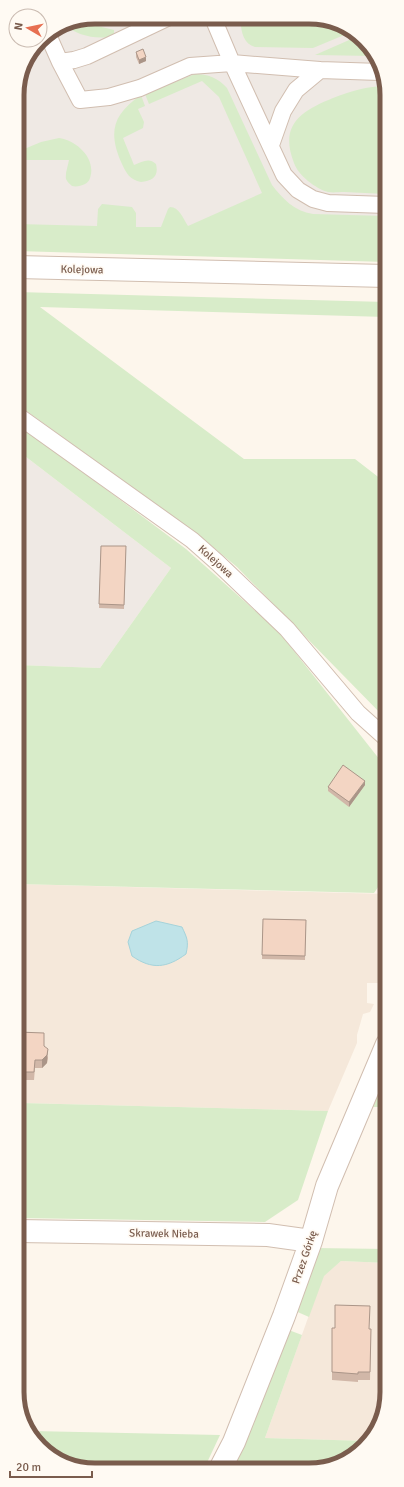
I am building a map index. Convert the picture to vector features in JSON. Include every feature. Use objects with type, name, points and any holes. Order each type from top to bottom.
[{"type":"street","name":"Kolejowa","points":[[24,267],[380,276]]},
{"type":"street","name":"Przez Górkę","points":[[223,1463],[234,1442],[284,1316],[311,1241],[327,1186],[380,1061]]},
{"type":"street","name":"Skrawek Nieba","points":[[24,1231],[268,1235],[311,1241]]},
{"type":"lane","points":[[60,62],[87,56],[156,24]]},
{"type":"lane","points":[[216,24],[284,175],[298,190],[313,199],[328,203],[380,205]]},
{"type":"lane","points":[[50,40],[80,100],[109,97],[140,88],[190,66],[232,63],[320,70],[376,72]]},
{"type":"lane","points":[[271,145],[282,111],[296,90],[320,70]]},
{"type":"lane","name":"Kolejowa","points":[[24,420],[192,540],[213,558],[287,629],[358,713],[380,732]]},
{"type":"shaded area","points":[[309,24],[323,25],[340,31],[362,48],[373,64],[378,77],[380,95],[380,234],[207,233],[24,228],[24,91],[29,68],[42,48],[48,48],[48,42],[52,39],[68,29],[81,25]]},
{"type":"shaded area","points":[[24,455],[171,568],[100,668],[24,665]]},
{"type":"shaded area","points":[[24,884],[380,894],[380,983],[367,983],[367,1003],[374,1004],[370,1012],[363,1014],[357,1035],[357,1043],[328,1111],[24,1103]]},
{"type":"shaded area","points":[[341,1261],[380,1263],[380,1396],[375,1419],[360,1441],[265,1438],[323,1276]]},
{"type":"green space","points":[[91,24],[114,30],[114,36],[101,38],[75,32],[70,28],[81,25]]},
{"type":"green space","points":[[241,24],[323,25],[340,31],[345,35],[313,48],[255,47],[248,43],[245,39]]},
{"type":"green space","points":[[352,39],[368,56],[315,55]]},
{"type":"green space","points":[[195,74],[212,77],[220,82],[227,88],[272,185],[290,204],[300,210],[313,214],[380,216],[380,262],[24,251],[24,224],[97,226],[98,209],[102,204],[132,207],[136,213],[136,227],[161,227],[168,209],[173,207],[188,226],[262,193],[219,97],[202,81],[149,104],[145,94]]},
{"type":"green space","points":[[379,86],[380,95],[380,194],[328,192],[318,188],[303,177],[296,168],[290,150],[289,139],[291,129],[296,121],[311,108],[346,93]]},
{"type":"green space","points":[[141,95],[145,106],[138,109],[144,122],[143,128],[123,138],[134,165],[148,160],[156,164],[156,175],[152,179],[141,182],[131,178],[125,170],[118,153],[114,134],[115,125],[119,117],[131,102]]},
{"type":"green space","points":[[59,138],[65,139],[82,150],[90,161],[91,174],[88,181],[80,186],[72,186],[67,181],[66,174],[69,160],[24,160],[24,149],[41,142]]},
{"type":"green space","points":[[24,292],[380,302],[380,317],[40,307],[244,459],[355,459],[380,478],[380,713],[237,567],[207,542],[24,409]]},
{"type":"green space","points":[[24,428],[186,549],[279,632],[380,760],[380,884],[374,893],[24,884],[24,665],[100,668],[171,568],[24,455]]},
{"type":"green space","points":[[380,1080],[380,1107],[368,1107]]},
{"type":"green space","points":[[24,1103],[328,1111],[298,1200],[265,1222],[24,1218]]},
{"type":"green space","points":[[315,1248],[380,1249],[380,1263],[341,1261],[324,1276],[309,1317],[293,1310]]},
{"type":"green space","points":[[286,1329],[302,1335],[265,1438],[360,1441],[340,1456],[323,1462],[234,1463]]},
{"type":"green space","points":[[36,1431],[220,1435],[207,1463],[91,1463],[81,1462],[64,1456],[45,1442]]},
{"type":"water","points":[[156,921],[182,927],[187,943],[186,954],[179,959],[159,966],[146,964],[132,956],[128,942],[132,931]]},
{"type":"building","points":[[143,49],[146,57],[139,60],[136,52]]},
{"type":"building","points":[[101,546],[126,546],[124,605],[99,604]]},
{"type":"building","points":[[343,765],[365,781],[349,802],[328,787]]},
{"type":"building","points":[[263,919],[306,920],[305,956],[262,955]]},
{"type":"building","points":[[24,1032],[44,1033],[44,1046],[48,1049],[47,1055],[42,1060],[35,1060],[34,1072],[24,1072]]},
{"type":"building","points":[[335,1305],[370,1306],[370,1372],[358,1372],[358,1374],[332,1372],[332,1328],[335,1328]]}]
